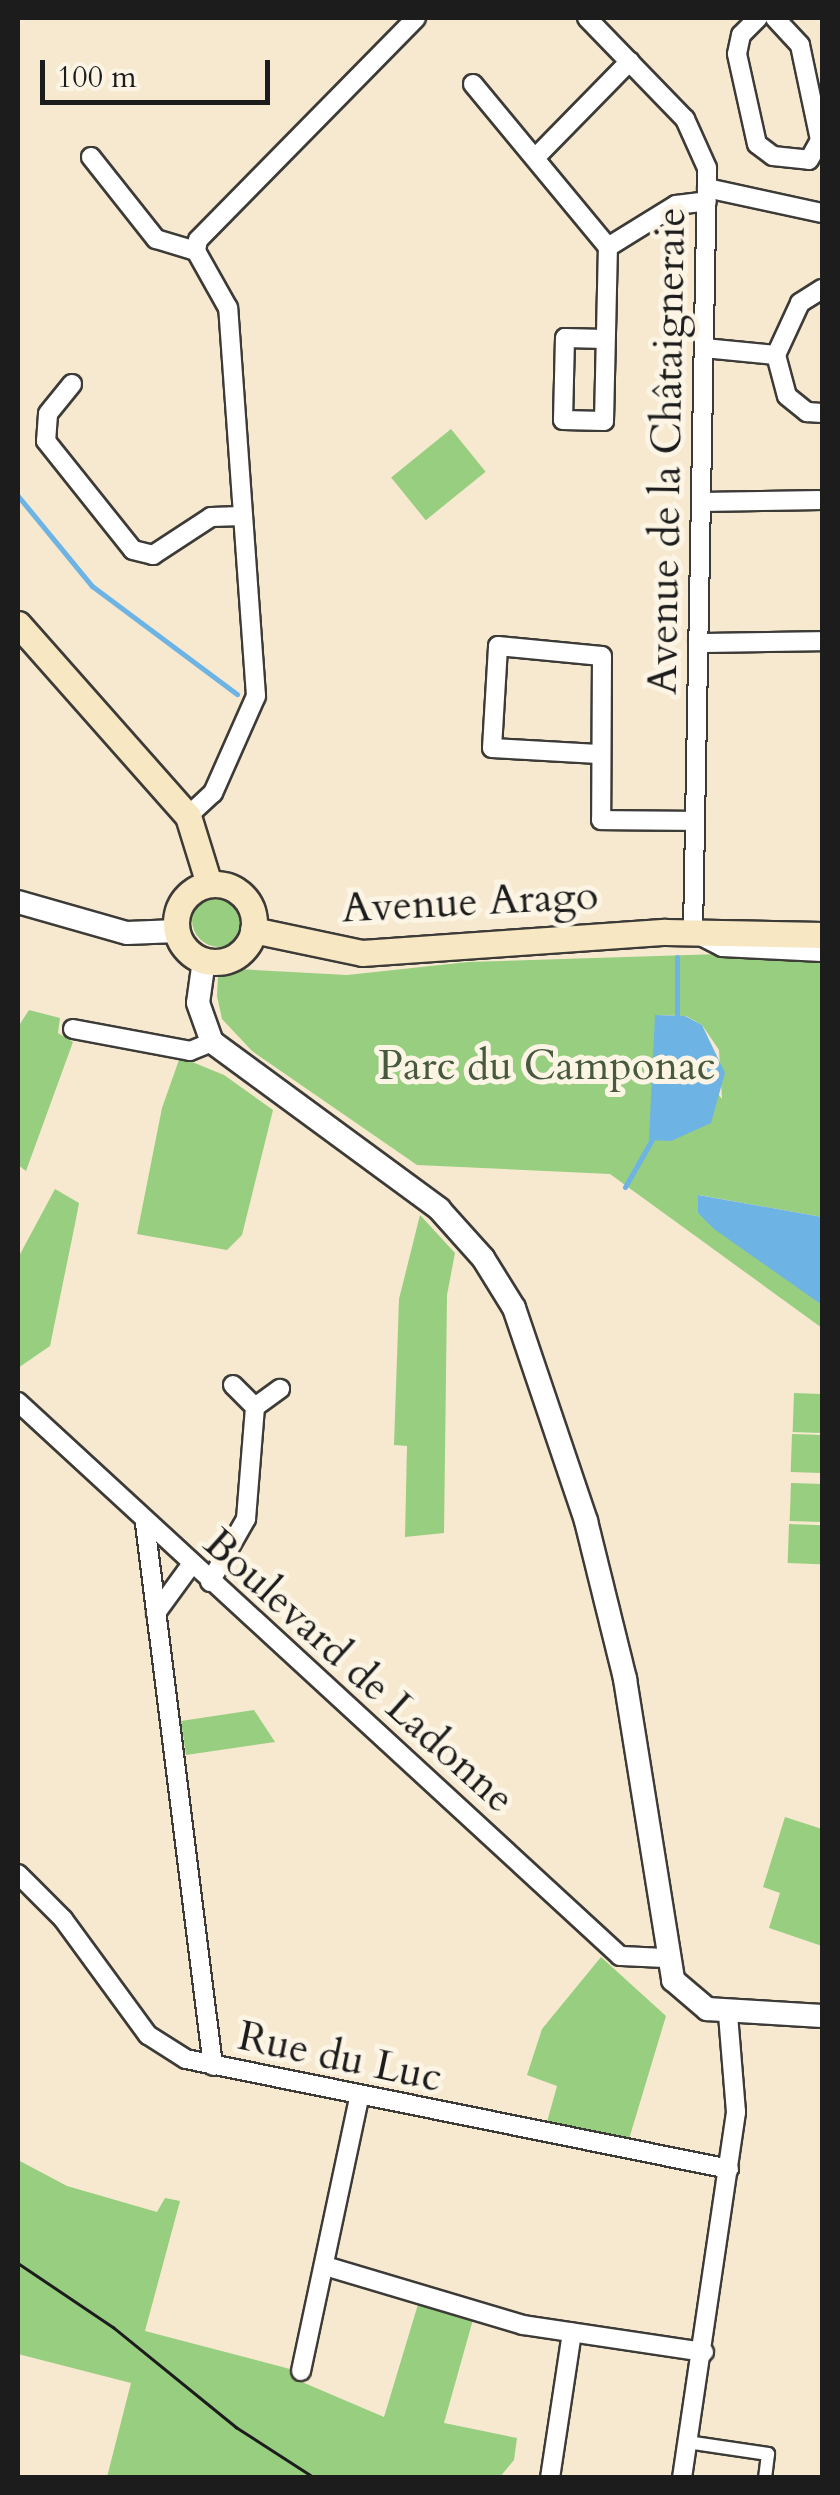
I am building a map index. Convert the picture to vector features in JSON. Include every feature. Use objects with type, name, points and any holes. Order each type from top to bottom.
[{"type":"main road","points":[[18,624],[188,816],[209,884]]},
{"type":"main road","points":[[209,884],[243,896],[253,930],[230,959],[204,960],[190,952],[177,932],[183,900],[209,884]]},
{"type":"main road","name":"Avenue Arago","points":[[253,930],[362,953],[693,932],[822,935]]},
{"type":"street","points":[[196,251],[205,230],[416,18]]},
{"type":"street","name":"Avenue de la Châtaigneraie","points":[[587,18],[694,130],[705,155],[693,932]]},
{"type":"street","points":[[758,18],[741,35],[737,54],[757,144],[773,156],[809,160],[820,140],[800,45],[775,18]]},
{"type":"street","points":[[536,158],[630,61]]},
{"type":"street","points":[[474,84],[608,246],[606,339],[604,421],[563,420],[564,338],[606,339]]},
{"type":"street","points":[[91,157],[156,238],[196,251],[228,308],[256,696],[212,793],[188,816]]},
{"type":"street","points":[[608,246],[676,205],[707,195],[822,214]]},
{"type":"street","points":[[822,289],[800,302],[776,354],[788,396],[807,412],[822,413]]},
{"type":"street","points":[[704,348],[776,354]]},
{"type":"street","points":[[72,384],[48,414],[46,442],[133,550],[153,555],[211,516],[242,516]]},
{"type":"street","points":[[701,502],[822,500]]},
{"type":"street","points":[[698,643],[822,640]]},
{"type":"street","points":[[598,754],[492,748],[498,646],[602,656],[598,754],[601,820],[695,821]]},
{"type":"street","points":[[18,902],[127,933],[177,932]]},
{"type":"street","points":[[693,932],[722,947],[822,952]]},
{"type":"street","points":[[204,960],[198,1003],[212,1042],[228,1060],[438,1209],[477,1250],[514,1308],[586,1521],[625,1678],[666,1958],[688,1998],[728,2014],[822,2016]]},
{"type":"street","points":[[73,1030],[190,1051],[212,1042]]},
{"type":"street","points":[[210,1582],[246,1518],[255,1407],[234,1385]]},
{"type":"street","points":[[255,1407],[280,1389]]},
{"type":"street","name":"Boulevard de Ladonne","points":[[18,1402],[620,1956],[666,1958]]},
{"type":"street","points":[[146,1523],[213,2066]]},
{"type":"street","points":[[156,1613],[191,1565]]},
{"type":"street","name":"Rue du Luc","points":[[18,1874],[62,1919],[148,2035],[186,2059],[360,2098],[730,2169]]},
{"type":"street","points":[[682,2478],[730,2169],[737,2096],[728,2014]]},
{"type":"street","points":[[301,2371],[360,2098]]},
{"type":"street","points":[[325,2266],[522,2325],[704,2352]]},
{"type":"street","points":[[550,2478],[572,2333]]},
{"type":"street","points":[[687,2442],[768,2454],[765,2478]]},
{"type":"green space","points":[[451,429],[486,472],[426,520],[391,477]]},
{"type":"green space","points":[[219,893],[238,901],[246,920],[238,939],[219,947],[200,939],[192,920],[200,901]]},
{"type":"green space","name":"Parc du Camponac","points":[[720,954],[822,958],[822,1217],[699,1195],[698,1213],[822,1305],[822,1328],[610,1174],[417,1165],[252,1051],[222,1019],[217,996],[218,976],[238,969],[347,975],[468,962]],"holes":[[[655,1015],[686,1016],[702,1025],[719,1050],[722,1099]]]},
{"type":"green space","points":[[29,1010],[60,1018],[58,1033],[73,1042],[26,1171],[18,1165],[18,1027]]},
{"type":"green space","points":[[180,1057],[224,1075],[273,1110],[242,1235],[227,1250],[137,1234],[162,1108]]},
{"type":"green space","points":[[55,1189],[79,1203],[50,1346],[18,1368],[18,1258]]},
{"type":"green space","points":[[420,1215],[455,1253],[447,1295],[444,1533],[405,1537],[407,1446],[394,1445],[399,1299]]},
{"type":"green space","points":[[794,1393],[822,1394],[821,1433],[793,1432]]},
{"type":"green space","points":[[792,1434],[822,1435],[821,1473],[791,1472]]},
{"type":"green space","points":[[791,1483],[822,1484],[821,1522],[790,1521]]},
{"type":"green space","points":[[789,1524],[822,1525],[821,1564],[788,1563]]},
{"type":"green space","points":[[254,1710],[275,1742],[186,1755],[181,1721]]},
{"type":"green space","points":[[785,1817],[822,1829],[822,1946],[769,1928],[780,1893],[763,1887]]},
{"type":"green space","points":[[601,1957],[666,2016],[629,2139],[547,2122],[557,2086],[527,2075],[542,2029]]},
{"type":"green space","points":[[18,2160],[67,2186],[157,2212],[165,2198],[180,2201],[145,2331],[290,2369],[302,2382],[384,2417],[419,2301],[474,2316],[444,2423],[517,2438],[514,2460],[499,2478],[107,2477],[131,2383],[18,2354]]},
{"type":"water","points":[[655,1015],[685,1016],[702,1025],[725,1073],[711,1123],[671,1141],[649,1140]]},
{"type":"water","points":[[698,1195],[822,1217],[822,1305],[714,1229],[698,1213]]},
{"type":"waterway","points":[[18,496],[92,586],[237,694]]},
{"type":"waterway","points":[[677,957],[677,1019]]},
{"type":"waterway","points":[[625,1187],[654,1136]]},
{"type":"tram line","points":[[18,2263],[113,2327],[236,2427],[315,2478]]}]
